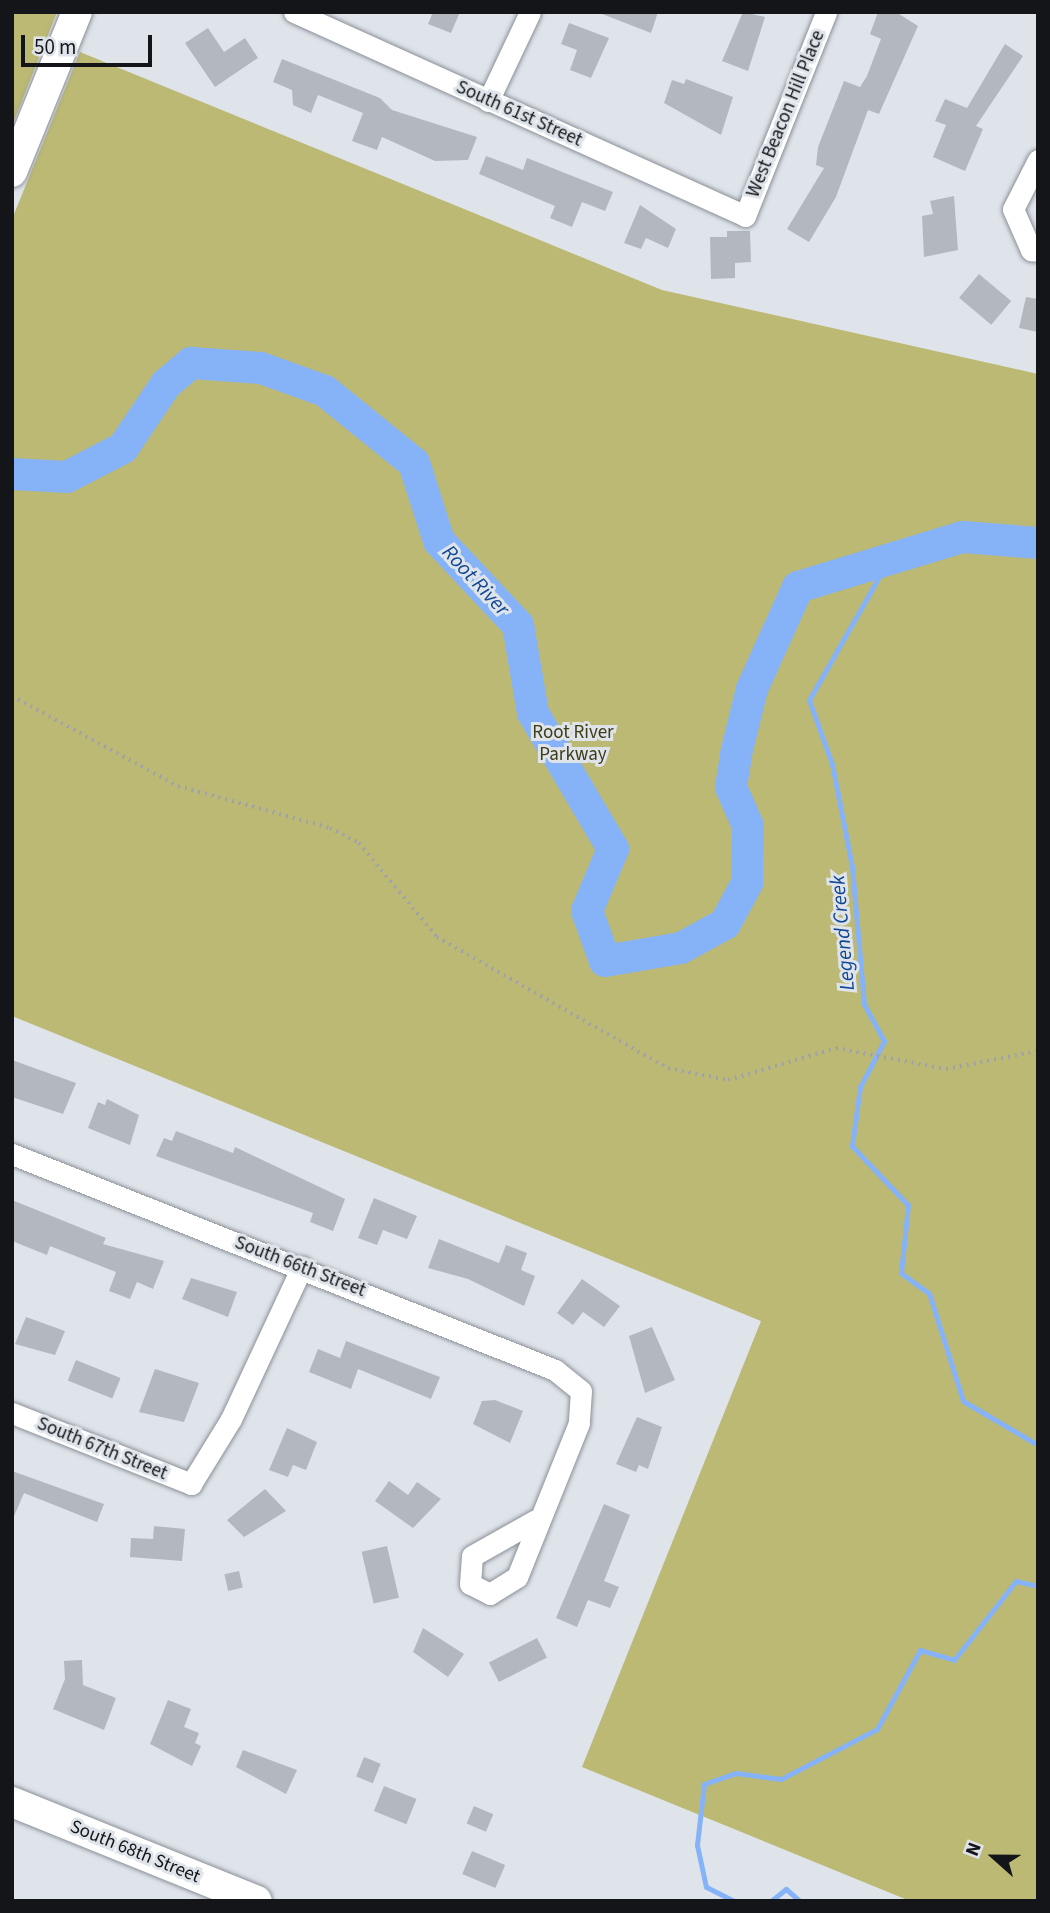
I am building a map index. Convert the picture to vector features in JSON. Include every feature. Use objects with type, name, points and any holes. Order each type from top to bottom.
[{"type":"street","points":[[12,172],[77,12]]},
{"type":"street","name":"South 61st Street","points":[[294,12],[745,216]]},
{"type":"street","points":[[488,101],[530,12]]},
{"type":"street","name":"West Beacon Hill Place","points":[[745,216],[826,12]]},
{"type":"street","points":[[1038,160],[1013,209],[1031,250],[1038,251]]},
{"type":"street","name":"South 66th Street","points":[[12,1154],[555,1370],[581,1391],[579,1423],[536,1520]]},
{"type":"street","name":"South 67th Street","points":[[12,1413],[191,1485],[231,1419],[302,1268]]},
{"type":"street","name":"South 68th Street","points":[[12,1802],[257,1901]]},
{"type":"path","points":[[12,696],[178,786],[330,828],[359,843],[437,937],[668,1068],[728,1080],[836,1048],[893,1062],[946,1069],[993,1064],[1038,1051]]},
{"type":"green space","points":[[12,12],[57,12],[12,126]]},
{"type":"green space","name":"Root River Parkway","points":[[80,52],[662,290],[1038,374],[1038,1901],[910,1901],[582,1767],[761,1321],[12,1016],[12,219]]},
{"type":"building","points":[[433,12],[460,12],[451,33],[428,24]]},
{"type":"building","points":[[597,12],[658,12],[651,33]]},
{"type":"building","points":[[743,12],[765,17],[748,71],[722,61]]},
{"type":"building","points":[[878,12],[896,12],[918,26],[879,114],[868,110],[836,197],[809,242],[787,229],[824,168],[816,165],[818,147],[844,81],[860,87],[867,76],[881,39],[870,34]]},
{"type":"building","points":[[569,23],[609,38],[591,78],[570,70],[577,50],[561,44]]},
{"type":"building","points":[[208,28],[224,52],[245,38],[258,58],[215,87],[185,43]]},
{"type":"building","points":[[1005,44],[1023,56],[976,126],[983,129],[965,171],[933,157],[946,125],[935,121],[945,99],[967,108]]},
{"type":"building","points":[[282,59],[380,98],[392,110],[477,137],[468,160],[435,161],[382,137],[377,150],[352,141],[363,113],[318,95],[311,113],[293,105],[292,90],[273,82]]},
{"type":"building","points":[[686,79],[733,97],[721,135],[664,103],[672,80],[684,84]]},
{"type":"building","points":[[486,156],[523,170],[527,158],[613,192],[605,211],[582,202],[572,227],[550,218],[555,206],[479,174]]},
{"type":"building","points":[[954,196],[958,250],[924,257],[922,216],[933,214],[930,201]]},
{"type":"building","points":[[640,205],[676,229],[668,248],[646,238],[641,249],[624,243]]},
{"type":"building","points":[[727,231],[750,231],[751,262],[735,263],[735,278],[711,279],[710,237],[727,237]]},
{"type":"building","points":[[979,274],[1011,301],[991,325],[959,298]]},
{"type":"building","points":[[1026,297],[1038,299],[1038,332],[1019,328]]},
{"type":"building","points":[[12,1060],[76,1083],[63,1114],[12,1097]]},
{"type":"building","points":[[107,1099],[139,1115],[130,1145],[88,1128],[98,1102],[105,1105]]},
{"type":"building","points":[[176,1131],[233,1153],[235,1147],[345,1199],[333,1231],[310,1222],[313,1213],[156,1156],[164,1138],[172,1141]]},
{"type":"building","points":[[374,1198],[417,1216],[407,1239],[383,1230],[377,1245],[358,1238]]},
{"type":"building","points":[[12,1200],[106,1238],[103,1244],[164,1261],[153,1289],[137,1282],[130,1299],[109,1291],[116,1272],[50,1246],[47,1255],[12,1241]]},
{"type":"building","points":[[439,1239],[499,1263],[506,1245],[527,1253],[521,1270],[535,1276],[524,1306],[468,1279],[428,1268]]},
{"type":"building","points":[[191,1278],[237,1292],[228,1317],[182,1299]]},
{"type":"building","points":[[582,1279],[620,1306],[604,1327],[583,1312],[573,1325],[557,1313]]},
{"type":"building","points":[[26,1317],[65,1331],[55,1355],[15,1344]]},
{"type":"building","points":[[652,1327],[675,1380],[645,1393],[629,1336]]},
{"type":"building","points":[[346,1341],[440,1377],[431,1399],[358,1369],[351,1389],[309,1372],[318,1349],[340,1358]]},
{"type":"building","points":[[76,1360],[121,1378],[112,1398],[68,1380]]},
{"type":"building","points":[[155,1369],[199,1383],[184,1422],[139,1412]]},
{"type":"building","points":[[495,1400],[523,1411],[510,1443],[473,1424],[482,1401]]},
{"type":"building","points":[[637,1417],[662,1427],[648,1469],[639,1465],[636,1472],[616,1464]]},
{"type":"building","points":[[287,1428],[317,1442],[306,1470],[293,1465],[288,1477],[269,1470]]},
{"type":"building","points":[[12,1471],[104,1504],[97,1522],[24,1493],[12,1521]]},
{"type":"building","points":[[389,1481],[408,1495],[417,1482],[441,1499],[413,1528],[375,1501]]},
{"type":"building","points":[[265,1489],[286,1511],[244,1537],[227,1520]]},
{"type":"building","points":[[604,1504],[630,1515],[604,1581],[619,1587],[610,1608],[588,1600],[577,1627],[556,1618]]},
{"type":"building","points":[[154,1526],[185,1529],[182,1561],[130,1557],[131,1538],[153,1539]]},
{"type":"building","points":[[387,1546],[399,1598],[374,1603],[362,1552]]},
{"type":"building","points":[[239,1571],[243,1588],[228,1591],[224,1574]]},
{"type":"building","points":[[423,1628],[464,1654],[448,1677],[413,1652]]},
{"type":"building","points":[[537,1638],[547,1658],[499,1682],[489,1663]]},
{"type":"building","points":[[82,1660],[83,1685],[116,1698],[104,1730],[53,1709],[65,1679],[64,1661]]},
{"type":"building","points":[[168,1700],[191,1709],[184,1727],[199,1733],[195,1743],[201,1746],[192,1766],[150,1744]]},
{"type":"building","points":[[243,1750],[297,1770],[286,1794],[236,1767]]},
{"type":"building","points":[[364,1757],[381,1764],[373,1783],[356,1776]]},
{"type":"building","points":[[384,1786],[416,1799],[406,1824],[374,1811]]},
{"type":"building","points":[[474,1806],[493,1814],[486,1832],[467,1823]]},
{"type":"building","points":[[472,1851],[505,1865],[495,1888],[462,1874]]},
{"type":"waterway","name":"Root River","points":[[12,474],[67,477],[123,448],[166,384],[191,363],[261,368],[325,391],[414,463],[439,541],[518,625],[533,713],[613,849],[587,911],[605,961],[681,948],[725,924],[747,883],[748,826],[731,787],[736,754],[752,689],[798,587],[963,537],[1038,543]]},
{"type":"waterway","name":"Legend Creek","points":[[931,547],[907,566],[880,575],[809,700],[832,764],[852,867],[864,1004],[884,1041],[860,1087],[852,1146],[908,1205],[901,1273],[929,1293],[963,1401],[1038,1445]]},
{"type":"waterway","name":"Legend Creek","points":[[734,1901],[706,1887],[697,1845],[704,1784],[736,1773],[781,1779],[877,1729],[920,1650],[954,1660],[1016,1581],[1038,1586]]},
{"type":"waterway","name":"Legend Creek","points":[[771,1901],[786,1889],[800,1901]]}]
